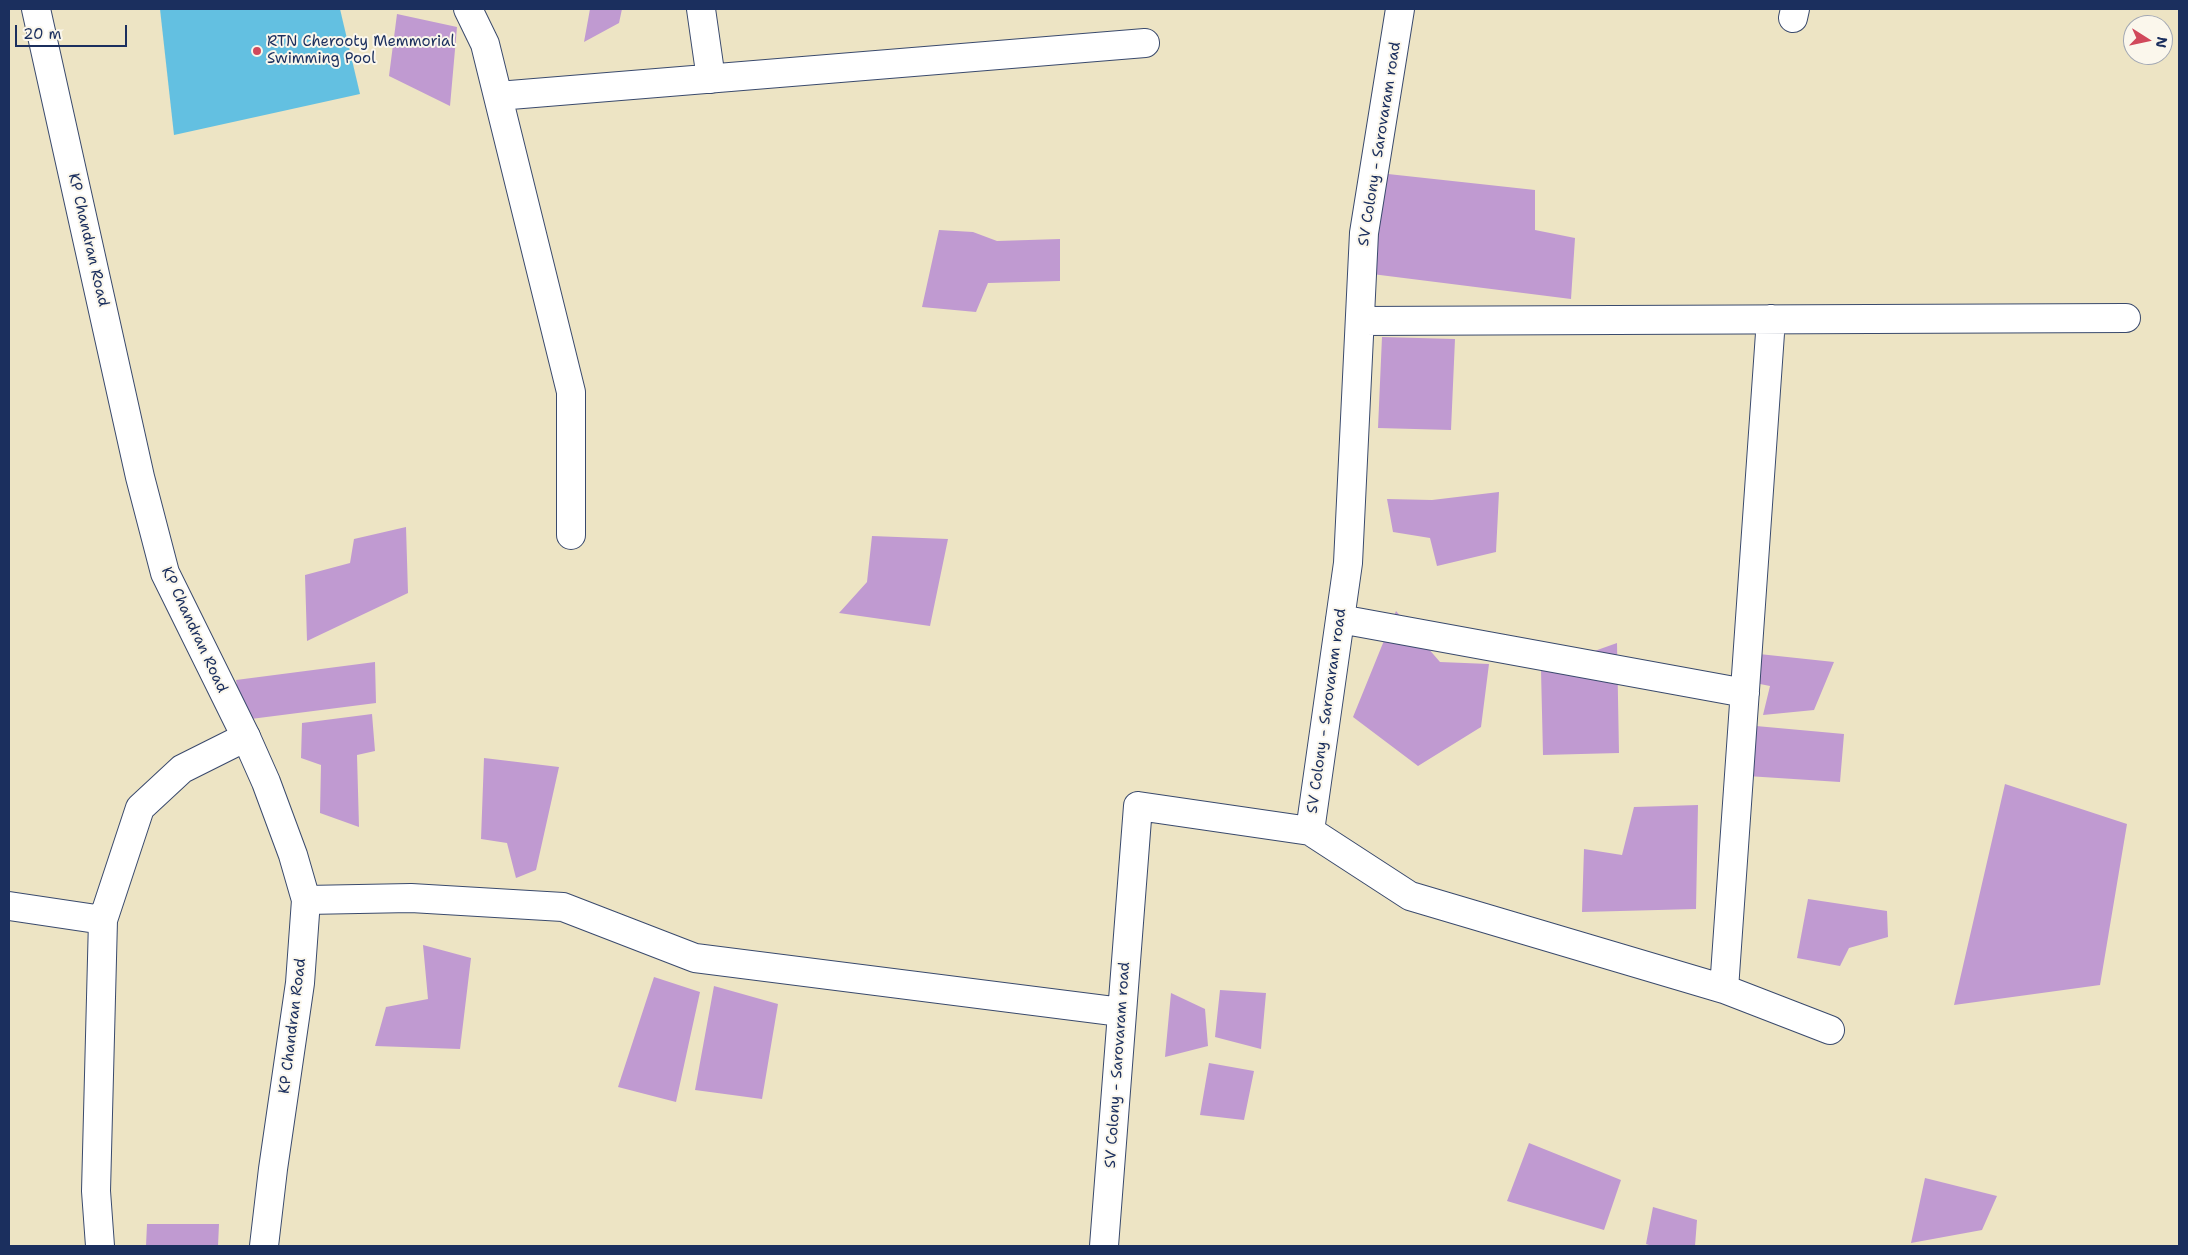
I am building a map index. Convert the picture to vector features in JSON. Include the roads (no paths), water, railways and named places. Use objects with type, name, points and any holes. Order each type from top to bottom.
[{"type":"street","name":"KP Chandran Road","points":[[36,9],[140,477],[165,574],[246,737],[293,855],[306,900],[300,983],[264,1246]]},
{"type":"street","points":[[468,9],[485,44],[571,392],[571,535]]},
{"type":"street","points":[[701,9],[711,79]]},
{"type":"street","name":"SV Colony - Sarovaram road","points":[[1104,1246],[1138,806],[1310,831],[1348,563],[1364,233],[1400,9]]},
{"type":"street","points":[[498,96],[1145,44]]},
{"type":"street","points":[[1360,322],[2126,318]]},
{"type":"street","points":[[1724,989],[1770,320]]},
{"type":"street","points":[[1340,619],[1744,693]]},
{"type":"street","points":[[100,1246],[96,1191],[103,920],[140,808],[182,769],[246,737]]},
{"type":"street","points":[[1310,831],[1410,896],[1724,989],[1830,1030]]},
{"type":"street","points":[[306,900],[412,898],[563,907],[695,958],[1122,1012]]},
{"type":"street","points":[[9,906],[103,920]]},
{"type":"water","name":"RTN Cherooty Memmorial Swimming Pool","points":[[160,9],[340,9],[360,94],[174,135]]},
{"type":"place","name":"RTN Cherooty Memmorial Swimming Pool","points":[[257,51]]}]
